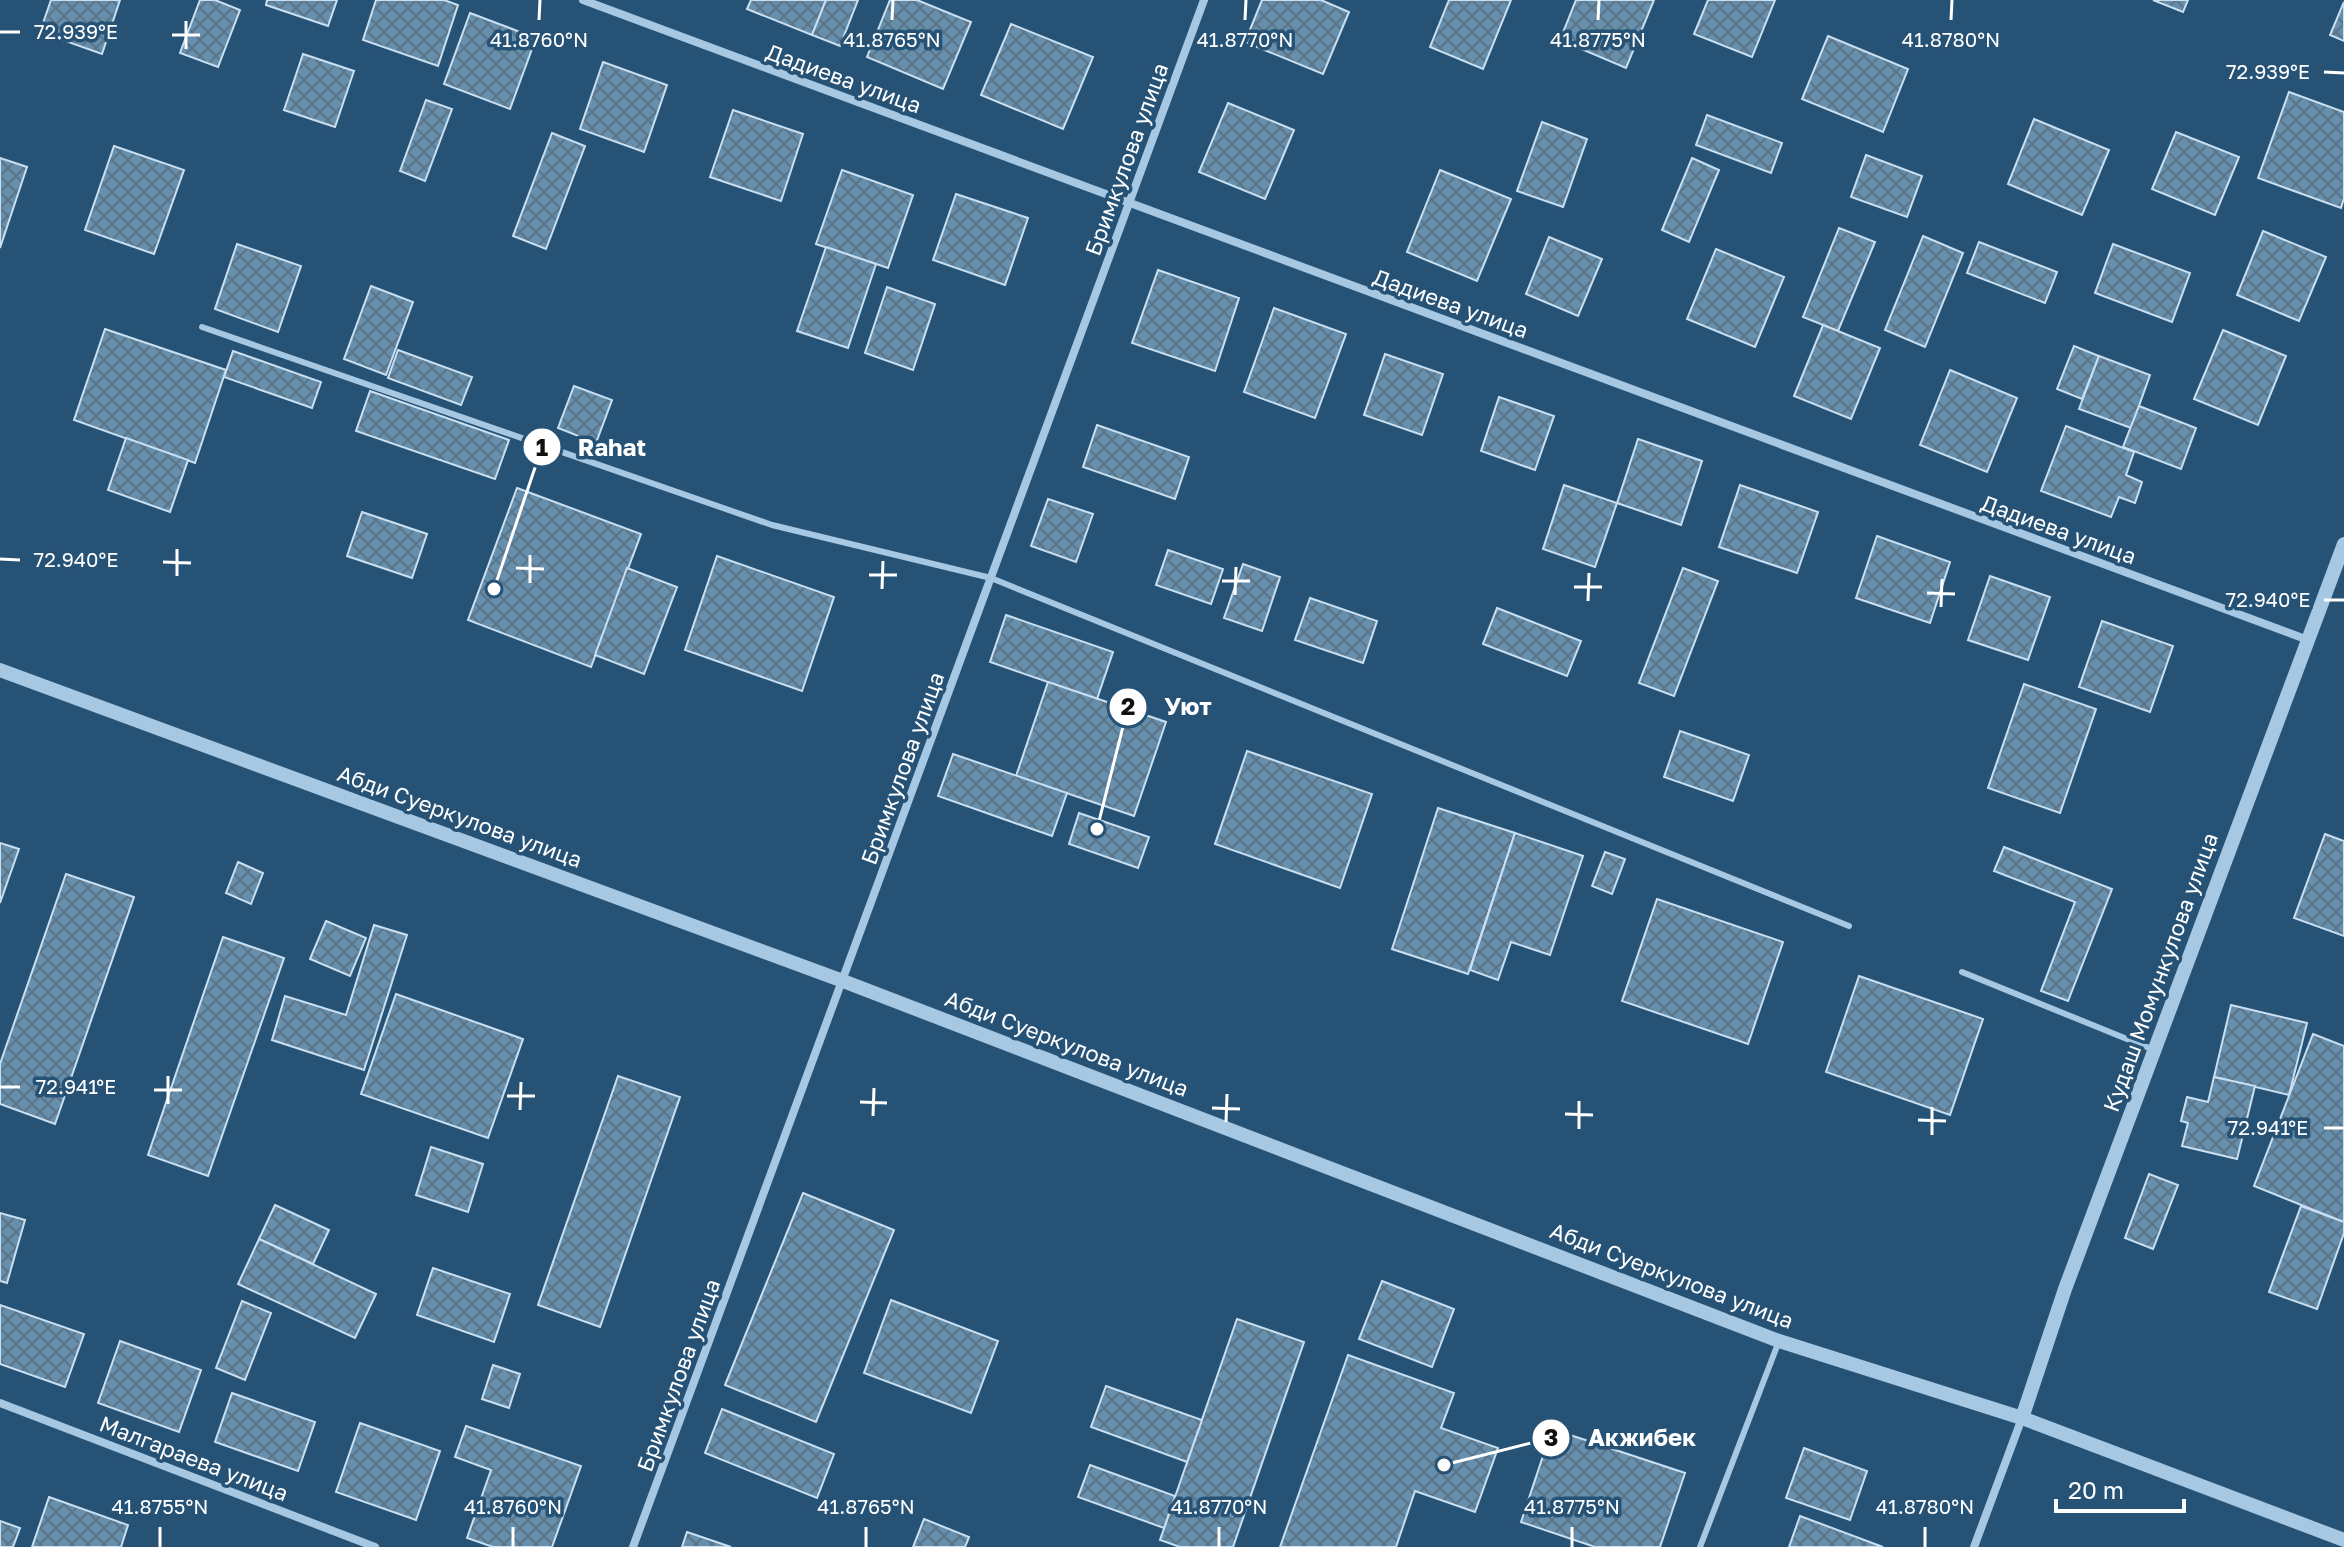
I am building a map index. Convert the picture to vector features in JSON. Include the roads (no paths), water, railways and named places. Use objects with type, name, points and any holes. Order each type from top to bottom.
[{"type":"street","name":"Дадиева улица","points":[[583,0],[2308,640]]},
{"type":"street","name":"Бримкулова улица","points":[[633,1547],[1204,0]]},
{"type":"street","name":"Кудаш Момункулова улица","points":[[2022,1418],[2065,1289],[2344,544]]},
{"type":"street","name":"Абди Суеркулова улица","points":[[0,670],[843,981],[1779,1341],[2022,1418],[2344,1540]]},
{"type":"street","name":"Малгараева улица","points":[[0,1403],[375,1547]]},
{"type":"street","points":[[1974,1547],[2022,1418]]},
{"type":"lane","points":[[202,327],[772,525],[991,578],[1849,926]]},
{"type":"lane","points":[[1962,972],[2154,1050]]},
{"type":"lane","points":[[1700,1547],[1779,1341]]},
{"type":"place","name":"Rahat","points":[[494,589]]},
{"type":"place","name":"Уют","points":[[1097,829]]},
{"type":"place","name":"Акжибек","points":[[1444,1465]]}]
